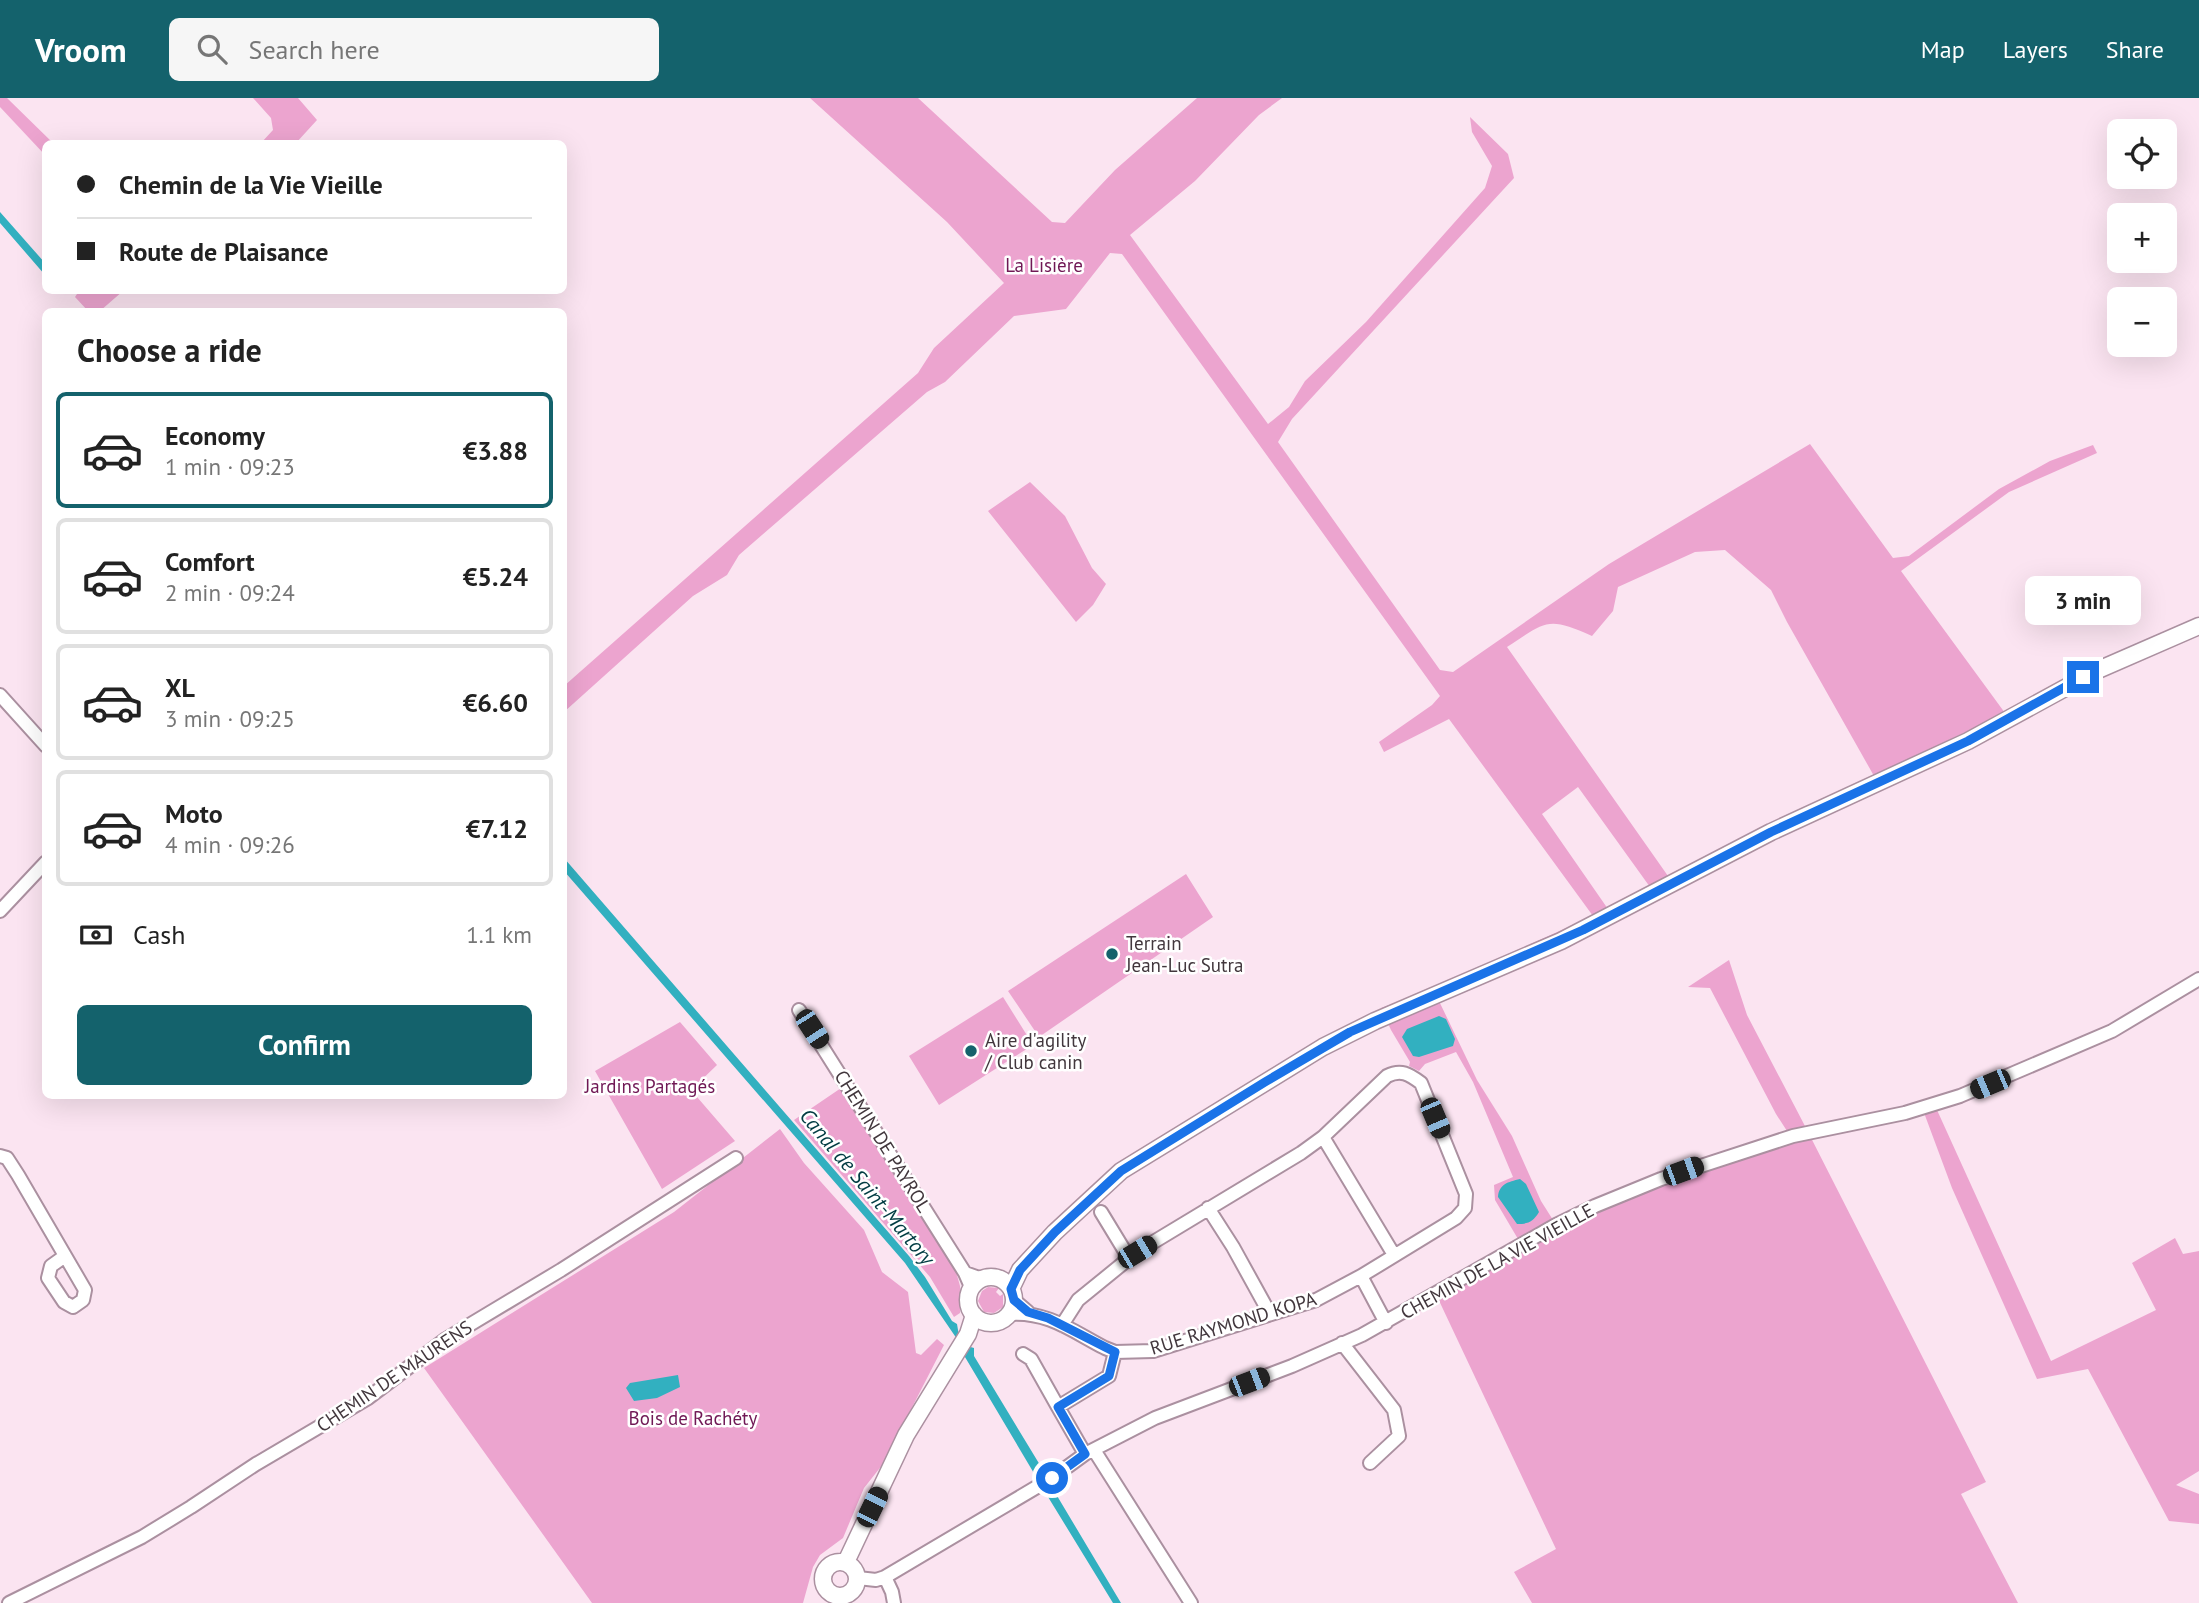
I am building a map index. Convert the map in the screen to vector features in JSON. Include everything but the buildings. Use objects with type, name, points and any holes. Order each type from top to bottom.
[{"type":"main road","points":[[1009,1295],[989,1277],[977,1284],[969,1302],[979,1318],[994,1323],[1001,1321],[1020,1270],[1086,1202],[1121,1171],[1341,1037],[1572,935],[1771,832],[1968,741],[2098,670],[2199,626]]},
{"type":"main road","points":[[846,1562],[906,1436],[979,1318]]},
{"type":"main road","points":[[835,1562],[846,1562],[854,1568],[858,1578],[855,1588],[846,1595],[828,1598],[823,1574],[835,1562]]},
{"type":"street","points":[[0,695],[42,742]]},
{"type":"street","points":[[0,911],[42,866]]},
{"type":"street","name":"CHEMIN DE LA VIE VIEILLE","points":[[858,1578],[876,1580],[885,1577],[1045,1482],[1089,1452],[1155,1418],[1292,1366],[1386,1323],[1556,1225],[1595,1206],[1683,1171],[1793,1136],[1905,1113],[1960,1096],[2112,1031],[2199,979]]},
{"type":"street","name":"CHEMIN DE PAYROL","points":[[799,1010],[965,1273],[977,1284]]},
{"type":"street","name":"RUE RAYMOND KOPA","points":[[1009,1295],[1028,1312],[1048,1318],[1115,1352],[1153,1351],[1316,1300],[1456,1218],[1465,1208],[1466,1194],[1421,1083],[1409,1073],[1396,1071],[1387,1076],[1322,1138]]},
{"type":"street","points":[[1062,1325],[1078,1300],[1129,1258],[1322,1138],[1394,1255]]},
{"type":"street","points":[[0,1156],[7,1158],[18,1175],[85,1290],[83,1300],[73,1307],[64,1302],[48,1278],[51,1266],[65,1256]]},
{"type":"street","name":"CHEMIN DE MAURENS","points":[[9,1603],[142,1537],[256,1464],[368,1398],[446,1339],[561,1270],[736,1158]]},
{"type":"street","points":[[1208,1208],[1270,1314]]},
{"type":"street","points":[[1101,1212],[1129,1258]]},
{"type":"street","points":[[1361,1276],[1386,1323]]},
{"type":"street","points":[[1342,1343],[1394,1410],[1399,1436],[1370,1463]]},
{"type":"street","points":[[1058,1407],[1109,1376],[1115,1352]]},
{"type":"street","points":[[1023,1354],[1031,1359],[1058,1407],[1191,1603]]},
{"type":"street","points":[[885,1577],[894,1603]]},
{"type":"green space","points":[[0,98],[7,98],[50,140],[42,140],[42,152],[0,107]]},
{"type":"green space","points":[[253,98],[298,98],[317,120],[299,140],[264,140],[273,130],[271,118]]},
{"type":"green space","name":"La Lisière","points":[[810,98],[918,98],[1052,222],[1065,223],[1115,170],[1197,98],[1282,98],[1259,115],[1195,181],[1130,235],[1268,424],[1289,407],[1305,381],[1366,322],[1485,188],[1492,166],[1472,132],[1470,117],[1508,154],[1514,178],[1292,419],[1278,442],[1440,670],[1453,672],[1609,564],[1810,444],[1893,558],[1909,556],[1999,489],[2050,461],[2093,445],[2097,453],[2009,492],[1901,571],[2005,713],[1874,776],[1771,590],[1725,550],[1695,552],[1618,587],[1613,611],[1592,636],[1565,626],[1548,624],[1507,647],[1668,876],[1650,887],[1578,787],[1542,814],[1617,922],[1438,999],[1477,1080],[1512,1136],[1541,1201],[1553,1220],[1618,1189],[1787,1131],[1710,988],[1688,987],[1729,960],[1747,1015],[1986,1482],[1961,1494],[2018,1603],[1532,1603],[1514,1572],[1556,1549],[1434,1290],[1518,1239],[1495,1200],[1494,1185],[1513,1177],[1473,1082],[1456,1052],[1425,1064],[1419,1071],[1409,1066],[1410,1062],[1381,1008],[1419,994],[1593,916],[1449,719],[1384,752],[1379,742],[1432,705],[1440,696],[1122,254],[1110,253],[1066,309],[1014,316],[945,382],[927,392],[739,555],[727,575],[693,596],[567,709],[567,683],[918,373],[934,348],[1004,283],[947,222]]},
{"type":"green space","points":[[77,294],[120,294],[103,308],[85,308],[75,297]]},
{"type":"green space","points":[[1030,482],[1065,516],[1092,568],[1106,584],[1093,605],[1076,622],[988,511]]},
{"type":"green space","name":"Terrain Jean-Luc Sutra","points":[[1186,874],[1213,917],[1039,1037],[1008,991]]},
{"type":"green space","name":"Aire d'agility / Club canin","points":[[1003,997],[1033,1045],[939,1105],[909,1056]]},
{"type":"green space","name":"Jardins Partagés","points":[[680,1022],[717,1065],[691,1090],[735,1141],[662,1189],[595,1071]]},
{"type":"green space","points":[[844,1086],[954,1264],[960,1286],[960,1313],[954,1317],[930,1277],[794,1120]]},
{"type":"green space","points":[[1932,1099],[2051,1361],[2156,1310],[2132,1263],[2175,1238],[2183,1254],[2199,1251],[2199,1471],[2176,1485],[2199,1494],[2199,1524],[2169,1521],[2088,1369],[2037,1379],[1952,1188],[1920,1102]]},
{"type":"green space","name":"Bois de Rachéty","points":[[780,1129],[804,1163],[864,1230],[882,1272],[908,1292],[916,1353],[921,1355],[937,1339],[944,1345],[883,1464],[864,1488],[843,1538],[820,1555],[813,1567],[803,1603],[592,1603],[424,1368],[674,1212]]},
{"type":"green space","points":[[988,1287],[999,1288],[996,1292],[1000,1296],[1003,1294],[1003,1307],[994,1313],[984,1312],[978,1301],[982,1291]]},
{"type":"water","points":[[0,212],[42,260],[42,272],[0,223]]},
{"type":"water","points":[[567,861],[909,1256],[952,1321],[957,1324],[957,1339],[905,1263],[567,874]]},
{"type":"water","points":[[1439,1016],[1446,1019],[1455,1039],[1453,1046],[1419,1057],[1413,1056],[1402,1037],[1407,1029]]},
{"type":"water","points":[[1520,1179],[1526,1184],[1539,1212],[1530,1222],[1524,1224],[1517,1224],[1498,1197],[1502,1186]]},
{"type":"water","points":[[967,1346],[974,1348],[974,1356],[1043,1470],[1045,1476],[1040,1480],[962,1352]]},
{"type":"water","points":[[678,1375],[680,1387],[657,1398],[634,1401],[626,1388],[630,1383]]},
{"type":"water","points":[[1050,1484],[1121,1603],[1113,1603],[1045,1492],[1044,1486]]},
{"type":"place","name":"Terrain Jean-Luc Sutra","points":[[1112,954]]},
{"type":"place","name":"Aire d'agility / Club canin","points":[[971,1051]]},
{"type":"route","points":[[1052,1478],[1085,1454],[1058,1407],[1109,1376],[1115,1352],[1048,1318],[1028,1312],[1014,1300],[1011,1289],[1020,1270],[1055,1232],[1121,1171],[1350,1032],[1583,930],[1733,850],[1968,741],[2083,677]]},
{"type":"water label","name":"Canal de Saint-Martory","points":[[867,1187]]}]
